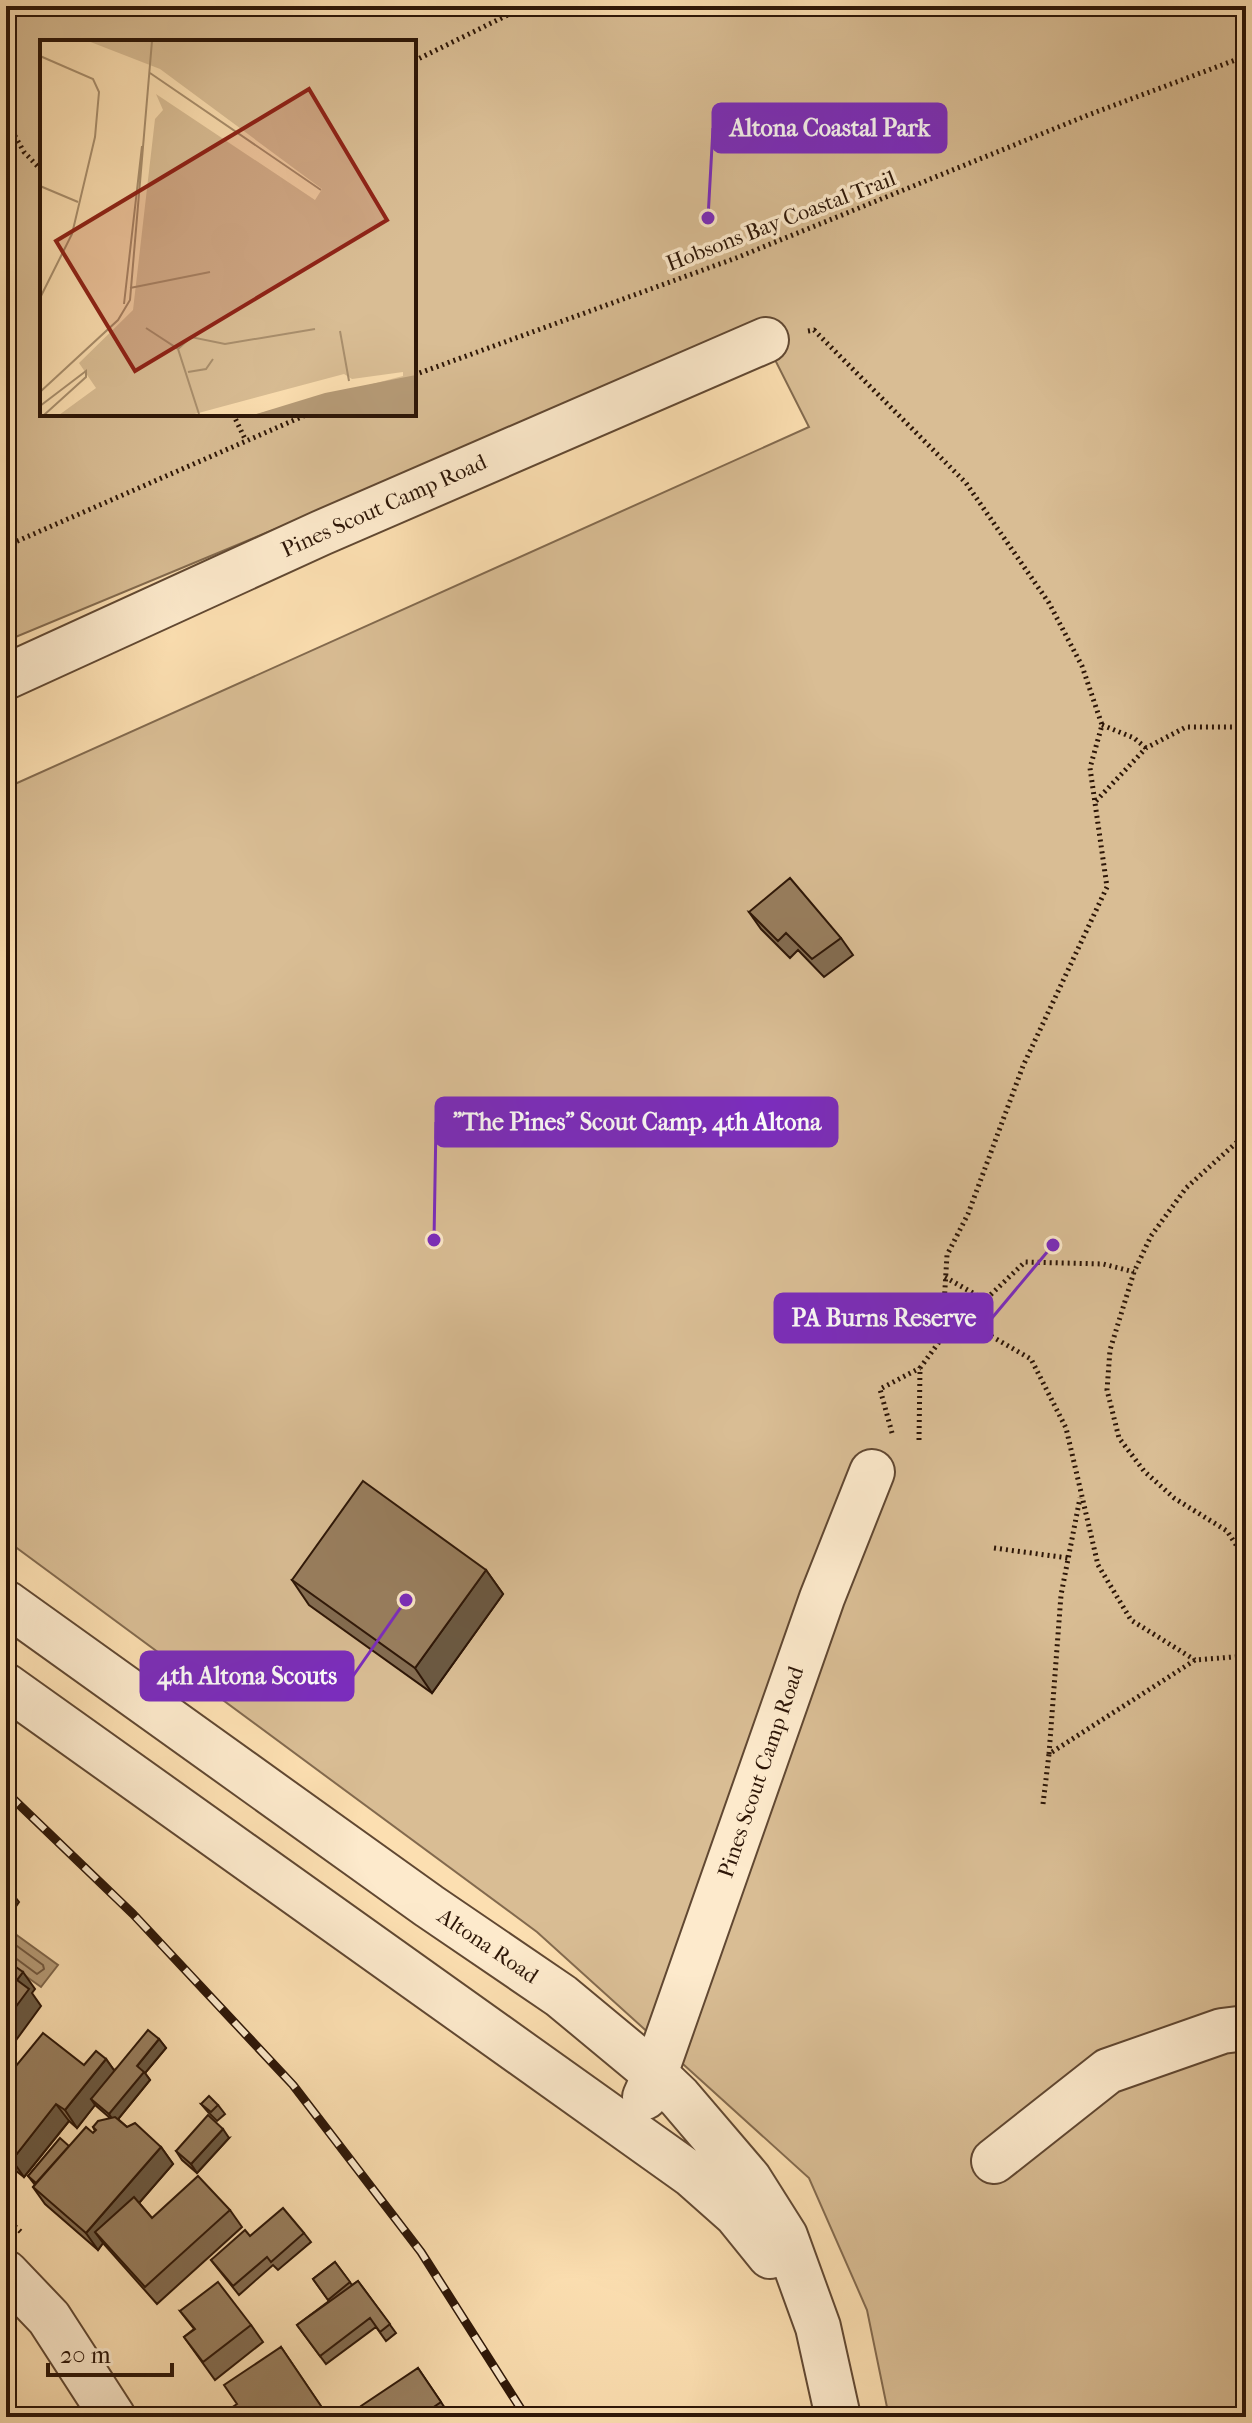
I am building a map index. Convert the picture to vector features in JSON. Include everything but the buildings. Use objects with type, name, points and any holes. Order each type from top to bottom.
[{"type":"street","name":"Pines Scout Camp Road","points":[[6,677],[321,533],[766,340]]},
{"type":"street","name":"Pines Scout Camp Road","points":[[629,2130],[655,2074],[822,1598],[883,1457]]},
{"type":"street","name":"Altona Road","points":[[6,1603],[429,1906],[561,1996],[679,2097],[749,2179],[785,2236],[818,2327],[836,2408]]},
{"type":"street","name":"Altona Road","points":[[6,1686],[716,2194],[768,2252],[784,2280],[815,2344],[836,2408]]},
{"type":"street","points":[[994,2161],[1108,2071],[1222,2031],[1246,2028]]},
{"type":"street","points":[[6,2273],[49,2318],[113,2417]]},
{"type":"path","points":[[416,60],[526,6]]},
{"type":"path","name":"Hobsons Bay Coastal Trail","points":[[416,374],[736,258],[1088,115],[1246,56]]},
{"type":"path","points":[[6,120],[24,152],[40,169]]},
{"type":"path","points":[[766,340],[814,330],[966,483],[1049,603],[1082,666],[1102,725],[1090,768],[1107,887],[1023,1066],[968,1214],[947,1255],[942,1338],[920,1368],[880,1389],[883,1457]]},
{"type":"path","points":[[234,416],[246,441]]},
{"type":"path","points":[[6,546],[303,416]]},
{"type":"path","points":[[1102,725],[1134,738],[1146,748]]},
{"type":"path","points":[[1095,802],[1146,748],[1186,727],[1246,727]]},
{"type":"path","points":[[1246,1126],[1243,1135],[1186,1188],[1151,1236],[1134,1272],[1110,1350],[1107,1390],[1119,1438],[1144,1471],[1174,1498],[1227,1531],[1246,1560]]},
{"type":"path","points":[[977,1328],[985,1300],[1025,1262],[1103,1264],[1134,1272]]},
{"type":"path","points":[[945,1277],[985,1300]]},
{"type":"path","points":[[942,1338],[977,1328],[1031,1359],[1066,1428],[1098,1565],[1131,1620],[1195,1660]]},
{"type":"path","points":[[919,1440],[920,1368]]},
{"type":"path","points":[[1043,1804],[1061,1595],[1081,1493]]},
{"type":"path","points":[[994,1548],[1068,1558]]},
{"type":"path","points":[[1049,1754],[1195,1660],[1246,1656]]},
{"type":"shaded area","points":[[6,6],[1246,6],[1246,2417],[889,2417],[867,2310],[809,2178],[537,1932],[6,1540],[6,788],[809,427],[759,328],[6,641]]},
{"type":"water","points":[[7,1928],[58,1965],[41,1987],[6,1962]]},
{"type":"railway","points":[[6,1792],[133,1914],[293,2085],[421,2252],[526,2417]]},
{"type":"place","name":"Altona Coastal Park","points":[[708,218]]},
{"type":"place","name":"\"The Pines\" Scout Camp, 4th Altona","points":[[434,1240]]},
{"type":"place","name":"PA Burns Reserve","points":[[1053,1245]]},
{"type":"place","name":"4th Altona Scouts","points":[[406,1600]]}]
